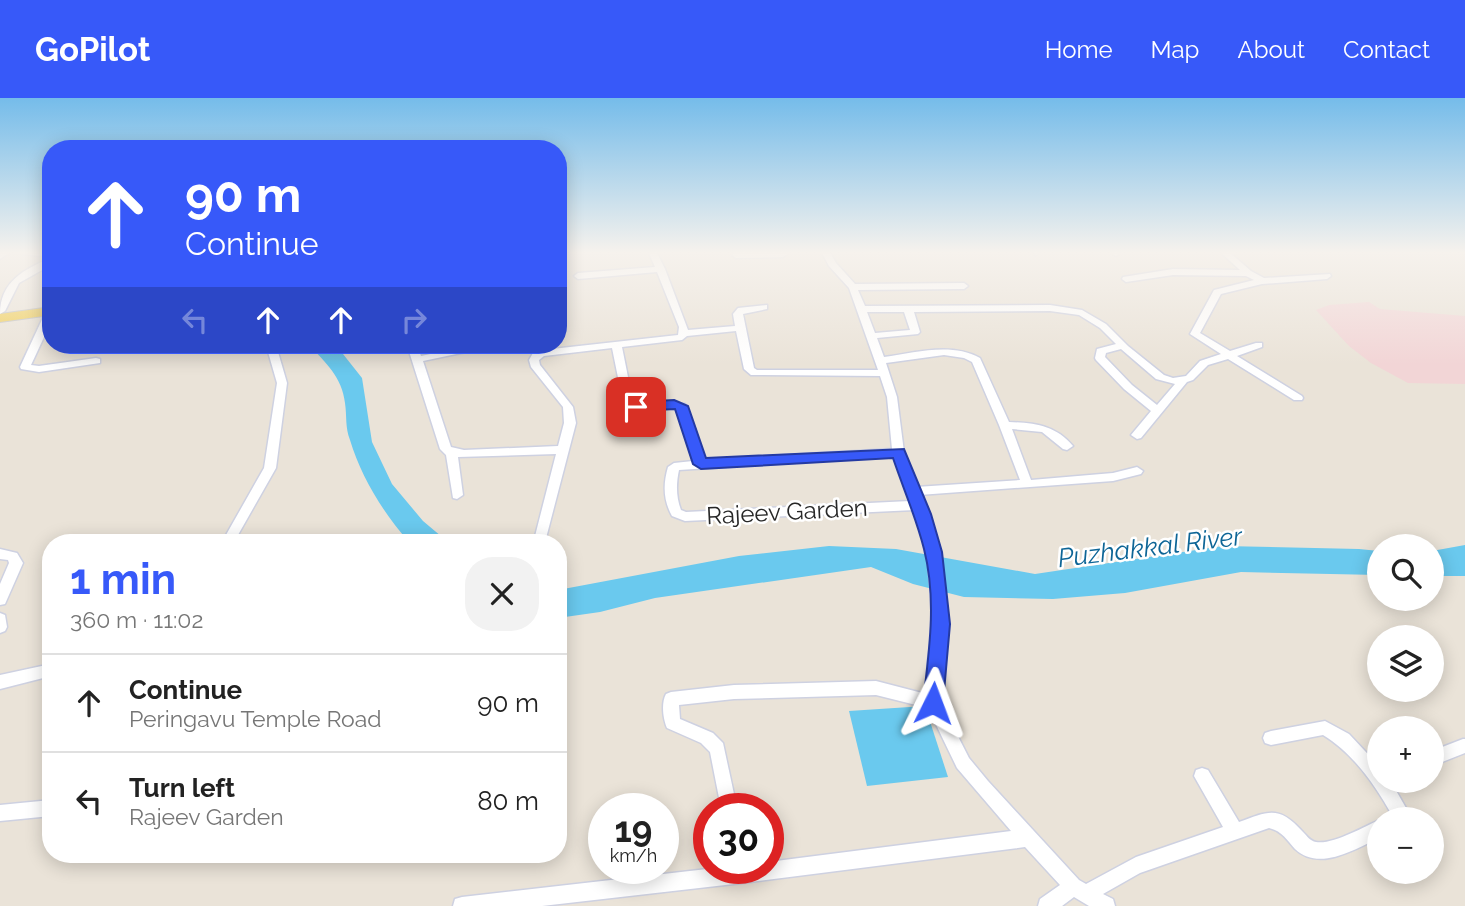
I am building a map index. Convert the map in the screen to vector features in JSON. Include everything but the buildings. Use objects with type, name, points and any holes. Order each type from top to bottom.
[{"type":"main road","points":[[0,318],[42,312]]},
{"type":"street","points":[[0,311],[11,289]]},
{"type":"street","points":[[667,289],[685,333]]},
{"type":"street","points":[[854,289],[892,397],[898,452],[934,552],[941,624],[933,703],[962,763],[1025,838],[1080,889],[1105,906]]},
{"type":"street","points":[[1230,289],[1217,292],[1195,334],[1298,398]]},
{"type":"street","points":[[764,307],[741,310],[738,314],[749,369],[755,373],[884,373]]},
{"type":"street","points":[[871,335],[915,331],[908,308]]},
{"type":"street","points":[[861,309],[1049,308],[1070,311],[1093,319],[1160,377],[1182,382]]},
{"type":"street","points":[[567,350],[674,340],[685,333],[740,328]]},
{"type":"street","points":[[42,330],[25,367],[40,369],[96,361]]},
{"type":"street","points":[[616,344],[628,405],[681,406],[701,464]]},
{"type":"street","points":[[1136,435],[1182,382],[1204,363],[1259,345]]},
{"type":"street","points":[[1122,346],[1101,351],[1100,358],[1128,387],[1157,410]]},
{"type":"street","points":[[880,361],[951,352],[969,354],[976,360],[1027,484]]},
{"type":"street","points":[[233,534],[270,468],[282,383],[274,354]]},
{"type":"street","points":[[414,354],[446,449],[452,453],[564,450]]},
{"type":"street","points":[[416,360],[444,354]]},
{"type":"street","points":[[540,354],[534,360],[535,365],[568,407],[570,423],[542,534]]},
{"type":"street","points":[[1005,425],[1044,428],[1052,431],[1067,446]]},
{"type":"street","name":"Rajeev Garden","points":[[898,452],[674,467],[672,507],[676,513],[685,517],[919,505]]},
{"type":"street","points":[[452,453],[457,495]]},
{"type":"street","points":[[911,491],[1113,478],[1137,471]]},
{"type":"street","points":[[0,554],[12,556],[16,563],[0,600]]},
{"type":"street","points":[[0,619],[0,627]]},
{"type":"street","points":[[0,682],[42,672]]},
{"type":"street","points":[[726,793],[718,748],[707,738],[673,723],[671,699],[734,692],[876,688],[933,703]]},
{"type":"street","points":[[1271,738],[1325,728],[1343,739],[1367,765]]},
{"type":"street","points":[[1444,754],[1463,746]]},
{"type":"street","points":[[1202,776],[1234,830]]},
{"type":"street","points":[[0,813],[42,809]]},
{"type":"street","points":[[1047,906],[1136,866],[1269,820],[1278,820],[1310,850],[1320,851],[1367,833]]},
{"type":"street","points":[[784,865],[1025,838]]},
{"type":"street","points":[[462,906],[693,876]]},
{"type":"shaded area","points":[[1369,302],[1380,309],[1465,316],[1465,384],[1408,383],[1371,363],[1349,346],[1316,310],[1329,305]]},
{"type":"water","points":[[317,354],[343,354],[362,378],[372,442],[392,484],[423,521],[438,534],[403,534],[374,494],[347,431],[345,403],[340,386]]},
{"type":"water","points":[[1465,545],[1465,576],[1444,576],[1444,549]]},
{"type":"water","points":[[829,546],[896,549],[1035,574],[1223,546],[1367,550],[1367,575],[1241,572],[1125,593],[1053,599],[964,597],[913,584],[871,567],[655,598],[600,612],[567,617],[567,588],[739,556]]},
{"type":"water","points":[[925,706],[948,777],[867,786],[849,711]]},
{"type":"route","points":[[636,407],[674,404],[681,406],[685,411],[701,464],[898,452],[911,491],[923,514],[934,552],[941,624],[935,659],[933,703]]},
{"type":"water label","name":"Puzhakkal River","points":[[1150,547]]}]
